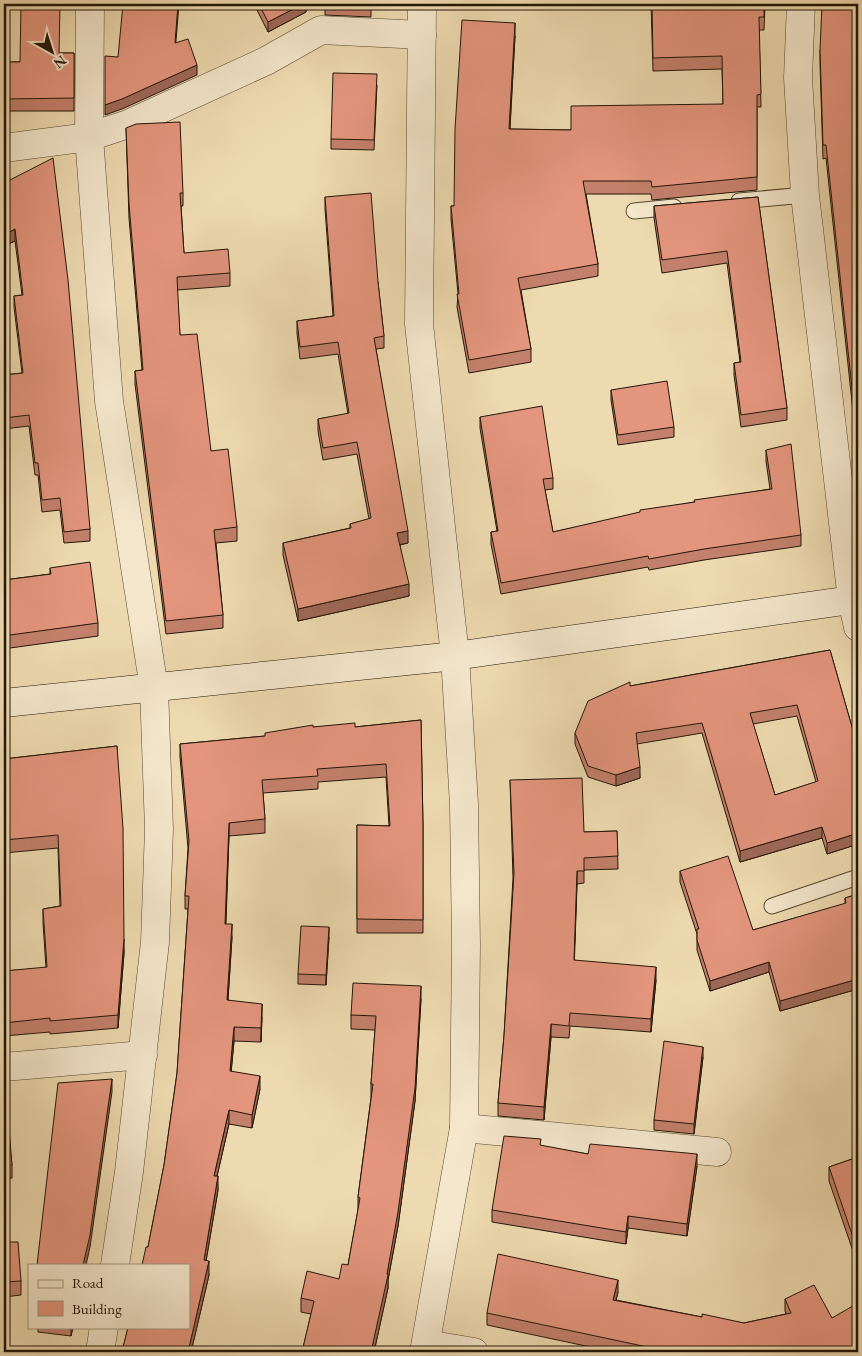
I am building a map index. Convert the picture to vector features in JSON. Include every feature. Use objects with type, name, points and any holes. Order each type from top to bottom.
[{"type":"street","points":[[90,4],[88,137],[109,401],[154,688],[159,829],[155,942],[129,1172],[115,1264]]},
{"type":"street","points":[[422,4],[419,324],[455,656],[464,804],[466,945],[464,1128],[425,1348],[474,1352]]},
{"type":"street","points":[[801,4],[798,78],[805,195],[858,627]]},
{"type":"street","points":[[4,148],[88,137],[128,124],[266,61],[321,30],[422,34]]},
{"type":"street","points":[[4,703],[455,656],[855,600]]},
{"type":"street","points":[[4,1068],[143,1055]]},
{"type":"street","points":[[464,1128],[717,1152]]},
{"type":"street","points":[[100,1352],[104,1328]]},
{"type":"lane","points":[[729,202],[805,195]]},
{"type":"lane","points":[[634,211],[691,206]]},
{"type":"lane","points":[[772,906],[858,877]]},
{"type":"building","points":[[21,4],[60,4],[59,53],[74,53],[74,98],[4,99],[4,62],[20,62]]},
{"type":"building","points":[[123,4],[178,4],[175,43],[188,39],[197,65],[105,105],[105,56],[118,57]]},
{"type":"building","points":[[259,4],[303,4],[268,22]]},
{"type":"building","points":[[325,4],[371,4],[371,7]]},
{"type":"building","points":[[652,4],[764,4],[764,17],[759,17],[761,94],[757,95],[757,177],[652,187],[651,181],[583,181],[598,264],[518,278],[531,349],[469,360],[457,294],[459,294],[451,206],[454,206],[455,129],[462,20],[515,23],[509,129],[571,130],[571,106],[723,104],[722,56],[653,58]]},
{"type":"building","points":[[822,4],[858,4],[858,438],[826,145],[823,145],[820,50]]},
{"type":"building","points":[[333,73],[377,74],[374,140],[331,139]]},
{"type":"building","points":[[180,122],[183,193],[180,193],[184,253],[228,249],[230,273],[177,277],[180,335],[197,334],[211,451],[228,449],[237,527],[214,530],[223,615],[166,621],[135,371],[143,370],[129,204],[126,128],[136,124]]},
{"type":"building","points":[[53,158],[68,280],[90,529],[64,532],[60,498],[42,500],[38,463],[35,463],[29,415],[4,418],[4,375],[23,373],[14,296],[23,295],[15,229],[4,235],[4,183]]},
{"type":"building","points":[[371,193],[384,336],[374,338],[408,531],[397,533],[409,584],[298,609],[283,543],[351,528],[350,524],[371,518],[357,442],[323,448],[318,419],[349,413],[338,342],[300,347],[297,321],[334,316],[325,197]]},
{"type":"building","points":[[758,197],[787,408],[741,415],[734,363],[741,362],[727,251],[662,260],[654,206]]},
{"type":"building","points":[[667,381],[674,427],[618,435],[611,390]]},
{"type":"building","points":[[542,406],[553,478],[543,479],[553,532],[640,512],[640,510],[772,489],[766,450],[791,444],[801,535],[649,559],[648,556],[501,583],[491,532],[498,531],[480,417]]},
{"type":"building","points":[[90,562],[98,623],[10,635],[9,633],[4,633],[4,580],[51,574],[50,568]]},
{"type":"building","points":[[830,650],[858,748],[858,833],[827,843],[822,827],[740,851],[702,723],[636,733],[640,767],[616,775],[588,766],[575,733],[588,701],[630,682],[630,686]],"holes":[[[797,705],[818,781],[775,795],[750,713]]]},
{"type":"building","points":[[421,720],[423,920],[357,919],[357,825],[390,826],[386,764],[317,769],[318,776],[262,780],[265,819],[229,823],[225,924],[232,924],[227,1000],[262,1004],[261,1028],[234,1027],[230,1071],[260,1076],[252,1115],[229,1110],[214,1176],[218,1176],[204,1260],[209,1261],[188,1352],[122,1352],[128,1328],[190,1328],[190,1264],[142,1264],[146,1247],[148,1247],[164,1165],[177,1073],[189,896],[185,896],[189,841],[180,744],[265,736],[265,733],[313,725],[313,727],[355,723],[355,727]]},
{"type":"building","points":[[117,746],[123,828],[124,939],[118,1015],[50,1021],[50,1018],[4,1023],[4,971],[47,967],[43,909],[61,906],[58,835],[4,840],[4,759]]},
{"type":"building","points":[[582,778],[584,832],[617,831],[618,856],[584,858],[584,871],[577,871],[574,960],[656,967],[651,1019],[570,1013],[569,1026],[551,1024],[544,1107],[498,1103],[514,873],[510,780]]},
{"type":"building","points":[[728,856],[753,930],[846,903],[845,898],[858,894],[858,979],[780,1001],[769,962],[710,981],[697,940],[697,929],[699,929],[680,871]]},
{"type":"building","points":[[301,926],[329,927],[326,975],[298,974]]},
{"type":"building","points":[[353,983],[421,986],[415,1088],[398,1212],[388,1275],[371,1352],[302,1352],[314,1301],[301,1298],[307,1271],[339,1279],[342,1264],[348,1265],[360,1198],[358,1197],[373,1084],[371,1084],[376,1016],[351,1015]]},
{"type":"building","points":[[664,1041],[703,1047],[694,1124],[654,1120]]},
{"type":"building","points":[[112,1079],[90,1235],[83,1264],[37,1264],[58,1083]]},
{"type":"building","points":[[6,1091],[12,1165],[4,1166],[4,1092]]},
{"type":"building","points":[[504,1136],[541,1139],[540,1145],[588,1154],[590,1144],[697,1154],[687,1224],[628,1216],[626,1232],[492,1210]]},
{"type":"building","points":[[858,1157],[858,1241],[855,1243],[829,1167]]},
{"type":"building","points":[[4,1242],[18,1242],[21,1281],[4,1282]]},
{"type":"building","points":[[498,1254],[618,1280],[613,1300],[702,1317],[702,1314],[744,1323],[791,1313],[785,1299],[814,1285],[832,1318],[858,1303],[858,1352],[671,1352],[487,1313]]}]
